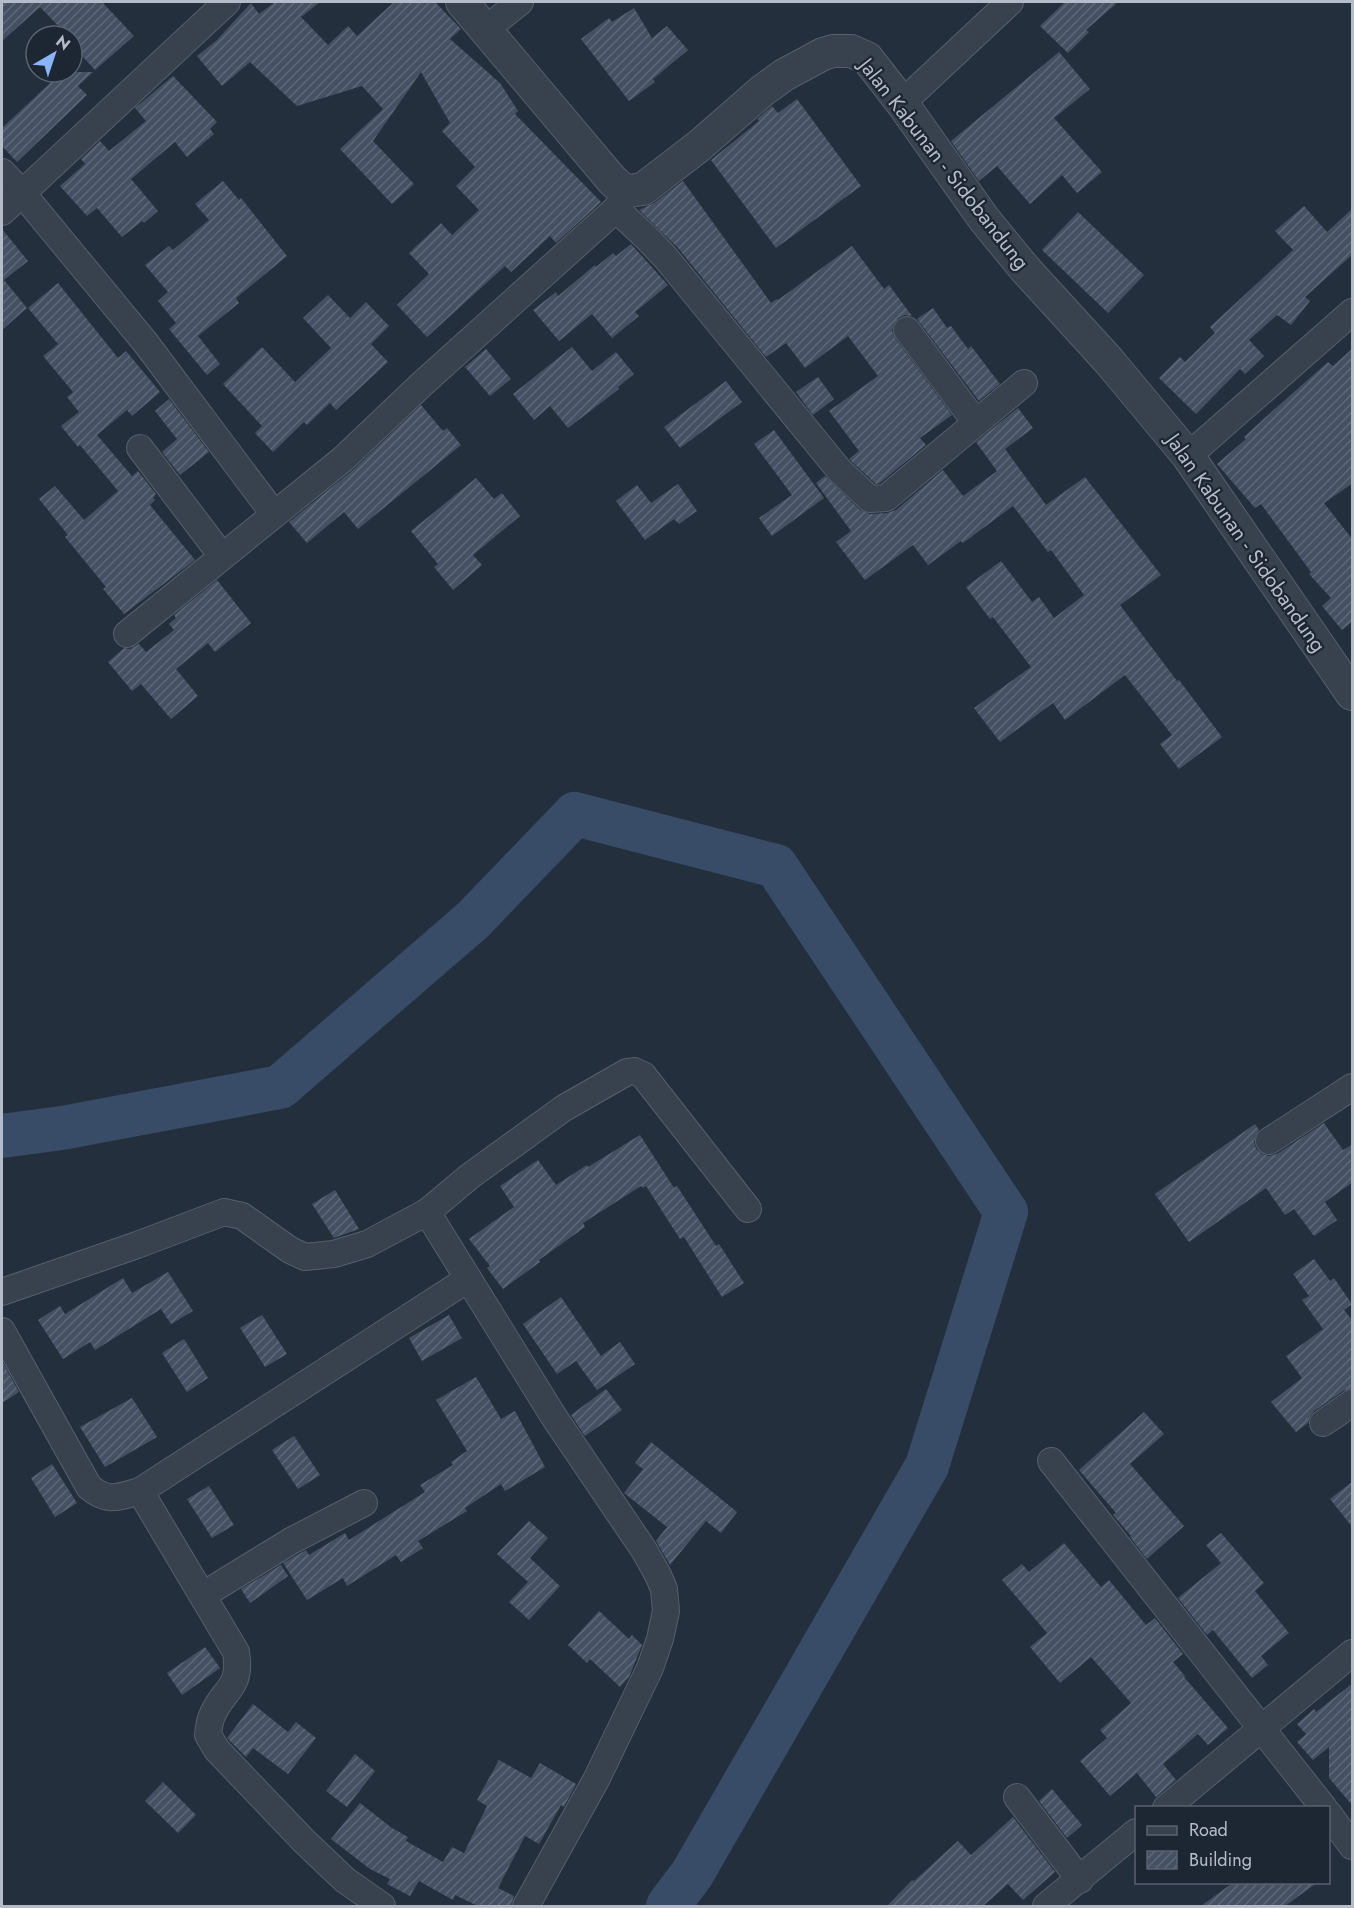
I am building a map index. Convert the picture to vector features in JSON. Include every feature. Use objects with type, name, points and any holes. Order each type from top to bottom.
[{"type":"street","points":[[2,212],[227,2]]},
{"type":"street","points":[[462,2],[622,189],[622,200],[654,245],[840,471],[870,499],[885,498],[1024,383]]},
{"type":"street","points":[[486,29],[520,2]]},
{"type":"street","points":[[902,103],[1010,2]]},
{"type":"street","name":"Jalan Kabunan - Sidobandung","points":[[622,200],[643,189],[699,146],[762,91],[784,75],[833,51],[851,51],[867,58],[902,103],[984,219],[1025,269],[1109,361],[1188,456],[1353,694]]},
{"type":"street","points":[[2,172],[145,342],[274,514]]},
{"type":"street","points":[[126,634],[343,459],[622,200]]},
{"type":"street","points":[[1188,456],[1353,312]]},
{"type":"street","points":[[907,330],[976,423]]},
{"type":"street","points":[[140,448],[222,556]]},
{"type":"street","points":[[2,1292],[224,1212],[242,1216],[290,1250],[305,1257],[334,1254],[367,1244],[426,1212],[470,1176],[564,1108],[616,1077],[634,1071],[643,1075],[748,1209]]},
{"type":"street","points":[[1269,1141],[1353,1087]]},
{"type":"street","points":[[426,1212],[581,1460],[644,1551],[664,1589],[666,1611],[650,1668],[596,1780],[526,1906]]},
{"type":"street","points":[[2,1330],[89,1487],[99,1496],[114,1498],[140,1491],[468,1279]]},
{"type":"street","points":[[1323,1423],[1353,1403]]},
{"type":"street","points":[[1051,1461],[1322,1806]]},
{"type":"street","points":[[140,1491],[237,1652],[239,1669],[233,1687],[211,1717],[208,1735],[217,1750],[305,1842],[345,1880],[382,1906]]},
{"type":"street","points":[[203,1595],[291,1541],[364,1503]]},
{"type":"street","points":[[1168,1806],[1353,1653]]},
{"type":"street","points":[[1017,1797],[1080,1880]]},
{"type":"street","points":[[1330,1814],[1353,1846]]},
{"type":"street","points":[[1046,1906],[1135,1834]]},
{"type":"building","points":[[2,2],[102,2],[134,36],[95,70],[84,58],[84,24],[56,24],[40,7],[2,41]]},
{"type":"building","points":[[275,2],[320,2],[301,17],[328,45],[348,26],[357,36],[394,2],[435,2],[461,29],[450,39],[500,83],[518,111],[515,114],[601,202],[556,243],[550,236],[511,272],[505,266],[427,337],[397,305],[429,274],[409,253],[441,223],[452,235],[479,210],[456,186],[475,167],[442,131],[450,123],[421,72],[373,141],[414,184],[392,204],[340,149],[383,109],[362,86],[297,106],[250,62],[222,86],[197,56],[216,41],[251,3],[259,14]]},
{"type":"building","points":[[1065,2],[1118,2],[1086,30],[1089,32],[1068,53],[1040,26]]},
{"type":"building","points":[[634,8],[652,38],[667,26],[688,50],[653,79],[655,82],[629,101],[581,39],[609,18],[612,22]]},
{"type":"building","points":[[1059,52],[1090,89],[1054,118],[1102,172],[1077,193],[1062,175],[1030,204],[997,166],[979,181],[951,141]]},
{"type":"building","points":[[84,72],[93,72],[84,80]]},
{"type":"building","points":[[173,76],[217,122],[210,129],[214,134],[187,157],[175,142],[131,179],[158,211],[122,237],[97,208],[87,216],[60,186],[85,164],[81,159],[100,141],[109,151],[146,121],[135,108]]},
{"type":"building","points":[[49,84],[80,84],[78,86],[87,95],[17,162],[2,146],[2,128]]},
{"type":"building","points":[[797,99],[861,186],[776,248],[711,160],[759,121],[757,119],[772,106],[778,113]]},
{"type":"building","points":[[223,181],[239,200],[241,198],[287,256],[236,298],[239,303],[198,336],[220,364],[207,375],[169,329],[176,323],[158,301],[168,292],[145,265],[169,246],[173,250],[209,220],[195,204]]},
{"type":"building","points":[[683,181],[771,303],[852,246],[884,289],[889,285],[912,316],[905,315],[898,318],[892,331],[952,415],[920,438],[926,445],[880,483],[876,484],[849,459],[859,451],[829,411],[878,376],[848,336],[805,368],[786,343],[766,357],[678,248],[639,210],[654,203]]},
{"type":"building","points":[[1304,206],[1327,232],[1353,208],[1353,254],[1305,297],[1310,301],[1291,325],[1277,315],[1249,340],[1264,356],[1245,374],[1240,369],[1196,414],[1159,378],[1180,357],[1185,362],[1215,333],[1210,327],[1293,250],[1275,231]]},
{"type":"building","points":[[1078,212],[1144,275],[1108,313],[1042,250]]},
{"type":"building","points":[[2,229],[28,261],[4,280],[27,308],[2,330]]},
{"type":"building","points":[[631,244],[668,285],[635,312],[639,316],[612,338],[592,314],[559,341],[533,310],[556,292],[558,296],[595,265],[596,267],[613,253],[616,256]]},
{"type":"building","points":[[58,283],[118,358],[126,351],[160,392],[132,416],[127,410],[97,435],[132,476],[138,471],[156,494],[153,498],[155,500],[150,505],[195,560],[124,614],[103,589],[106,587],[65,537],[68,535],[39,499],[55,486],[84,520],[118,491],[61,426],[79,412],[67,397],[73,392],[43,356],[58,344],[28,308]]},
{"type":"building","points":[[328,295],[350,318],[366,302],[389,326],[371,344],[388,362],[336,410],[330,403],[307,425],[304,422],[273,452],[255,433],[262,426],[223,384],[262,347],[295,382],[331,348],[303,318]]},
{"type":"building","points":[[933,308],[947,328],[951,326],[968,349],[971,346],[1000,384],[979,401],[917,319]]},
{"type":"building","points":[[572,347],[592,371],[616,352],[634,374],[618,387],[619,389],[568,428],[550,406],[534,420],[513,394]]},
{"type":"building","points":[[1353,348],[1353,483],[1324,503],[1353,540],[1353,621],[1342,630],[1322,606],[1331,598],[1309,574],[1311,572],[1261,504],[1255,508],[1217,464],[1328,362],[1333,366]]},
{"type":"building","points":[[486,349],[511,379],[490,396],[465,367]]},
{"type":"building","points":[[818,377],[834,399],[813,415],[796,392]]},
{"type":"building","points":[[726,381],[742,402],[680,448],[664,427]]},
{"type":"building","points":[[169,399],[209,452],[180,475],[162,452],[177,439],[155,411]]},
{"type":"building","points":[[421,405],[443,431],[447,428],[461,445],[358,529],[344,512],[307,543],[289,522],[353,470]]},
{"type":"building","points":[[1018,408],[1033,428],[1005,449],[1046,505],[1085,477],[1161,575],[1120,605],[1222,737],[1179,769],[1160,744],[1172,735],[1125,675],[1065,720],[1053,703],[1000,742],[974,708],[1031,667],[993,617],[990,619],[966,587],[1001,561],[1032,602],[1039,597],[1054,618],[1084,595],[1051,550],[1048,552],[1013,506],[963,543],[961,541],[928,565],[913,545],[865,580],[836,542],[851,531],[816,483],[825,476],[860,510],[870,514],[896,510],[943,470],[963,496],[997,471],[976,442]]},
{"type":"building","points":[[774,430],[824,498],[772,536],[759,518],[792,495],[754,444]]},
{"type":"building","points":[[476,478],[494,499],[502,493],[520,516],[473,555],[482,565],[453,590],[434,567],[438,564],[411,531]]},
{"type":"building","points":[[678,484],[697,511],[679,524],[674,519],[645,540],[616,501],[637,485],[651,503]]},
{"type":"building","points":[[217,580],[251,623],[215,652],[208,643],[176,669],[198,696],[171,719],[141,684],[132,691],[108,662],[124,648],[130,649],[139,644],[146,652],[174,630],[169,624],[176,618],[174,615]]},
{"type":"building","points":[[1324,1123],[1343,1150],[1353,1144],[1353,1182],[1325,1202],[1337,1220],[1314,1236],[1294,1209],[1285,1215],[1266,1188],[1189,1242],[1155,1194],[1255,1124],[1259,1130],[1254,1141],[1256,1149],[1269,1156],[1277,1154]]},
{"type":"building","points":[[640,1135],[674,1188],[677,1186],[716,1246],[719,1244],[744,1283],[722,1297],[684,1237],[680,1239],[646,1186],[643,1188],[641,1186],[583,1223],[585,1227],[503,1289],[487,1268],[490,1266],[469,1239],[514,1207],[500,1186],[538,1160],[556,1185]]},
{"type":"building","points":[[335,1190],[359,1229],[334,1238],[312,1204]]},
{"type":"building","points":[[1314,1259],[1330,1281],[1334,1278],[1352,1304],[1344,1310],[1353,1321],[1353,1388],[1343,1391],[1314,1411],[1308,1423],[1296,1432],[1271,1402],[1302,1378],[1286,1356],[1323,1329],[1302,1300],[1309,1296],[1293,1274]]},
{"type":"building","points":[[168,1272],[193,1311],[171,1324],[161,1309],[95,1350],[90,1342],[63,1359],[38,1320],[60,1306],[65,1314],[123,1278],[132,1293]]},
{"type":"building","points":[[561,1297],[601,1356],[620,1342],[635,1364],[597,1390],[576,1361],[557,1374],[523,1324]]},
{"type":"building","points":[[262,1315],[287,1354],[265,1367],[240,1328]]},
{"type":"building","points":[[449,1315],[462,1338],[422,1361],[409,1338]]},
{"type":"building","points":[[184,1339],[208,1378],[187,1392],[162,1353]]},
{"type":"building","points":[[2,1361],[19,1392],[2,1403]]},
{"type":"building","points":[[476,1377],[501,1419],[515,1411],[545,1467],[505,1491],[501,1484],[465,1508],[467,1511],[418,1541],[423,1548],[401,1562],[396,1555],[347,1586],[343,1578],[307,1600],[283,1563],[306,1550],[309,1555],[345,1533],[349,1540],[425,1492],[420,1485],[453,1465],[451,1462],[467,1451],[436,1400]]},
{"type":"building","points":[[606,1389],[622,1410],[585,1436],[571,1415]]},
{"type":"building","points":[[132,1398],[157,1437],[105,1467],[80,1427]]},
{"type":"building","points":[[1144,1412],[1164,1434],[1130,1464],[1184,1526],[1147,1559],[1113,1515],[1116,1513],[1079,1470]]},
{"type":"building","points":[[294,1436],[320,1475],[298,1489],[272,1450]]},
{"type":"building","points":[[651,1442],[737,1512],[721,1533],[706,1521],[670,1565],[656,1541],[667,1527],[624,1493],[643,1469],[635,1463]]},
{"type":"building","points":[[52,1464],[77,1503],[55,1517],[31,1478]]},
{"type":"building","points":[[1353,1481],[1353,1528],[1330,1499]]},
{"type":"building","points":[[209,1486],[234,1525],[212,1538],[187,1499]]},
{"type":"building","points":[[529,1521],[548,1538],[530,1558],[560,1586],[529,1620],[509,1602],[528,1582],[497,1554]]},
{"type":"building","points":[[1221,1533],[1264,1583],[1255,1591],[1289,1633],[1261,1656],[1268,1665],[1252,1678],[1213,1630],[1207,1635],[1178,1598],[1221,1563],[1206,1545]]},
{"type":"building","points":[[1064,1543],[1101,1587],[1109,1580],[1146,1625],[1155,1618],[1183,1654],[1173,1662],[1228,1728],[1208,1745],[1198,1734],[1163,1764],[1176,1780],[1156,1797],[1137,1773],[1110,1796],[1080,1761],[1107,1738],[1100,1730],[1131,1703],[1091,1657],[1060,1683],[1030,1647],[1047,1633],[1002,1580],[1022,1564],[1029,1572]]},
{"type":"building","points":[[281,1565],[288,1576],[250,1603],[241,1589]]},
{"type":"building","points":[[599,1611],[629,1639],[632,1635],[642,1645],[629,1677],[620,1687],[590,1659],[587,1663],[568,1645]]},
{"type":"building","points":[[205,1647],[220,1668],[182,1695],[167,1673]]},
{"type":"building","points":[[1353,1683],[1353,1806],[1329,1778],[1329,1747],[1313,1760],[1297,1742],[1306,1734],[1297,1724],[1314,1709],[1316,1712]]},
{"type":"building","points":[[253,1704],[288,1732],[296,1722],[316,1738],[288,1774],[253,1748],[246,1757],[227,1738]]},
{"type":"building","points":[[355,1754],[375,1771],[347,1807],[326,1791]]},
{"type":"building","points":[[499,1760],[531,1778],[540,1763],[576,1784],[564,1807],[561,1805],[539,1844],[525,1836],[498,1888],[514,1896],[511,1906],[478,1906],[455,1895],[453,1900],[419,1881],[410,1896],[387,1884],[390,1879],[370,1869],[331,1839],[360,1803],[392,1828],[408,1837],[406,1841],[443,1862],[452,1847],[464,1853],[487,1806],[477,1800]]},
{"type":"building","points":[[163,1782],[196,1815],[178,1833],[145,1801]]},
{"type":"building","points":[[1052,1789],[1082,1825],[1067,1838],[1039,1801]]},
{"type":"building","points":[[1013,1817],[1055,1872],[1023,1900],[1008,1884],[983,1906],[887,1906],[912,1880],[914,1881],[958,1841],[971,1855]]},
{"type":"building","points":[[1231,1884],[1315,1884],[1285,1906],[1201,1906]]},
{"type":"waterway","points":[[2,1136],[62,1128],[280,1087],[473,920],[575,814],[776,866],[1006,1212],[927,1466],[692,1874],[668,1906]]}]
